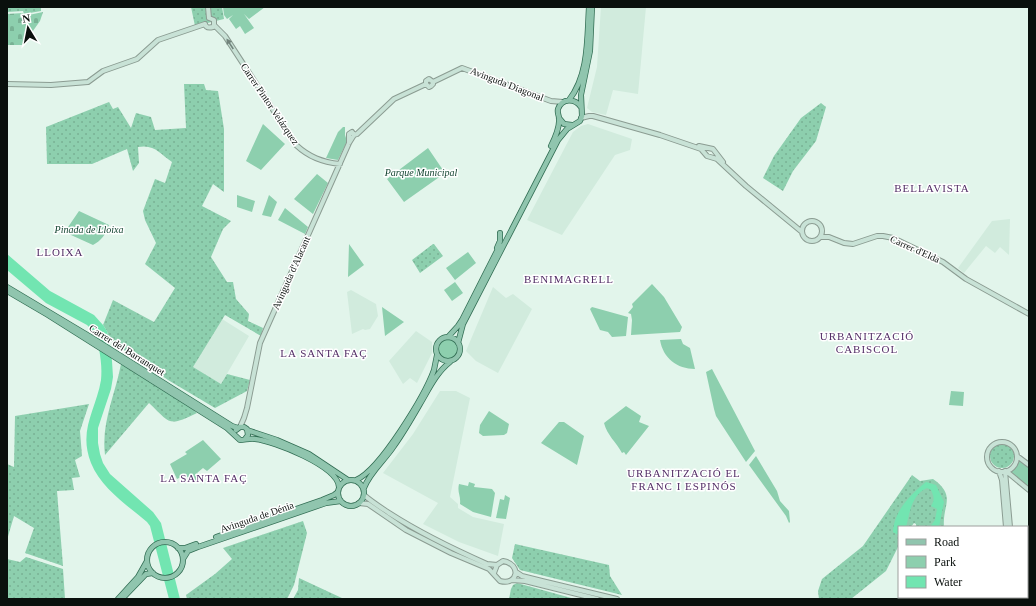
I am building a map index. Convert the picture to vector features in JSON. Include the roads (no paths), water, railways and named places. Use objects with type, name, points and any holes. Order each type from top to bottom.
[{"type":"main road","points":[[569,100],[578,87],[584,64],[589,7]]},
{"type":"main road","points":[[458,343],[464,324],[558,140],[561,135],[581,118],[582,92],[590,51],[592,7]]},
{"type":"main road","points":[[448,337],[462,320],[553,142],[557,133],[559,118],[558,110],[563,102],[569,100],[577,102],[582,108]]},
{"type":"main road","points":[[559,118],[564,124],[572,125]]},
{"type":"main road","points":[[489,266],[500,241],[500,233]]},
{"type":"main road","name":"Carrer del Barranquet","points":[[7,287],[89,336],[232,426],[239,427]]},
{"type":"main road","name":"Carrer del Barranquet","points":[[7,291],[235,434]]},
{"type":"main road","points":[[339,489],[344,481],[356,480],[362,477],[372,468],[397,437],[434,371],[437,355],[437,344],[442,338],[453,338],[458,343],[460,350],[459,354],[456,359],[444,366],[435,378],[403,433],[390,452],[369,477],[360,503],[350,506],[341,501],[339,489],[338,480],[319,465],[302,455],[275,443],[253,438],[240,440],[235,434],[239,427],[244,427],[277,440],[309,454],[348,480]]},
{"type":"main road","points":[[437,355],[444,361],[450,362]]},
{"type":"main road","points":[[245,439],[248,435],[247,429]]},
{"type":"main road","points":[[356,480],[361,483],[364,488]]},
{"type":"main road","name":"Avinguda de Dénia","points":[[178,548],[189,547],[334,496],[339,489]]},
{"type":"main road","name":"Avinguda de Dénia","points":[[183,559],[188,552],[198,547],[326,503],[341,501]]},
{"type":"main road","points":[[118,599],[138,578],[148,561],[150,552],[154,546],[162,542],[174,544],[178,548],[183,559],[181,568],[176,574],[168,577],[162,577],[154,573],[150,568],[148,561]]},
{"type":"main road","points":[[122,599],[146,574],[154,573]]},
{"type":"street","points":[[7,84],[51,85],[88,82],[103,71],[137,59],[158,40],[205,24],[206,20],[209,18],[208,7]]},
{"type":"street","points":[[205,24],[206,27],[209,28],[214,25],[214,20],[209,18]]},
{"type":"street","name":"Carrer Pintor Velázquez","points":[[214,25],[224,36],[296,145],[314,158],[324,162],[340,164]]},
{"type":"street","name":"Avinguda Diagonal","points":[[352,137],[394,99],[426,84],[426,81],[429,79],[433,82],[462,68],[551,101],[563,102]]},
{"type":"street","name":"Avinguda Diagonal","points":[[551,101],[558,110]]},
{"type":"street","points":[[582,108],[594,115],[712,148],[736,176]]},
{"type":"street","points":[[581,118],[593,116],[697,147],[707,156],[717,159],[788,221],[802,232],[804,237],[810,240],[816,240],[820,237],[822,230],[820,225],[815,222],[810,221],[805,224],[797,224],[788,221]]},
{"type":"street","name":"Avinguda d'Alacant","points":[[239,427],[247,408],[260,343],[352,137]]},
{"type":"street","points":[[705,153],[708,148]]},
{"type":"street","points":[[712,157],[715,152]]},
{"type":"street","points":[[802,232],[805,224]]},
{"type":"street","name":"Carrer d'Elda","points":[[822,230],[829,237]]},
{"type":"street","name":"Carrer d'Elda","points":[[820,237],[829,237],[853,244],[877,236],[893,238],[943,262],[966,279],[1029,314]]},
{"type":"street","name":"Avinguda d'Alacant","points":[[247,408],[247,429]]},
{"type":"street","points":[[1017,456],[1015,464],[1012,468],[1005,471],[999,471],[993,468],[987,460],[989,450],[994,444],[1000,442],[1008,443],[1014,449],[1017,456],[1029,465]]},
{"type":"street","points":[[999,471],[1002,480],[1006,526]]},
{"type":"street","points":[[1005,471],[1029,490]]},
{"type":"street","points":[[1005,471],[1010,526]]},
{"type":"street","points":[[1006,485],[1015,479]]},
{"type":"street","points":[[364,495],[373,503],[407,525],[488,564],[497,565],[504,561],[508,562],[514,567],[516,572],[522,576],[617,599]]},
{"type":"street","points":[[360,503],[368,504],[406,530],[452,553],[489,569],[494,573],[497,579],[502,582],[523,580],[597,599]]},
{"type":"street","points":[[494,573],[497,565]]},
{"type":"street","points":[[512,580],[516,572]]},
{"type":"water","points":[[7,254],[50,291],[94,315],[107,331],[113,377],[111,389],[98,428],[100,454],[103,463],[110,474],[153,512],[161,523],[180,599],[169,599],[150,526],[101,480],[95,472],[87,451],[87,430],[101,380],[98,345],[92,330],[87,325],[46,303],[7,270]]},
{"type":"water","points":[[926,482],[936,485],[944,502],[939,526],[931,526],[935,520],[937,509],[931,506],[934,500],[931,490],[927,488],[914,500],[906,526],[898,526],[898,535],[893,532],[896,517],[914,492]]},
{"type":"district","name":"BELLAVISTA","points":[[932,188]]},
{"type":"district","name":"LLOIXA","points":[[60,252]]},
{"type":"district","name":"BENIMAGRELL","points":[[569,279]]},
{"type":"district","name":"URBANITZACIÓ CABISCOL","points":[[867,342]]},
{"type":"district","name":"LA SANTA FAÇ","points":[[324,353]]},
{"type":"district","name":"LA SANTA FAÇ","points":[[204,478]]},
{"type":"district","name":"URBANITZACIÓ EL FRANC I ESPINÓS","points":[[684,479]]},
{"type":"park label","name":"Parque Municipal","points":[[421,172]]},
{"type":"park label","name":"Pinada de Lloixa","points":[[89,229]]}]
